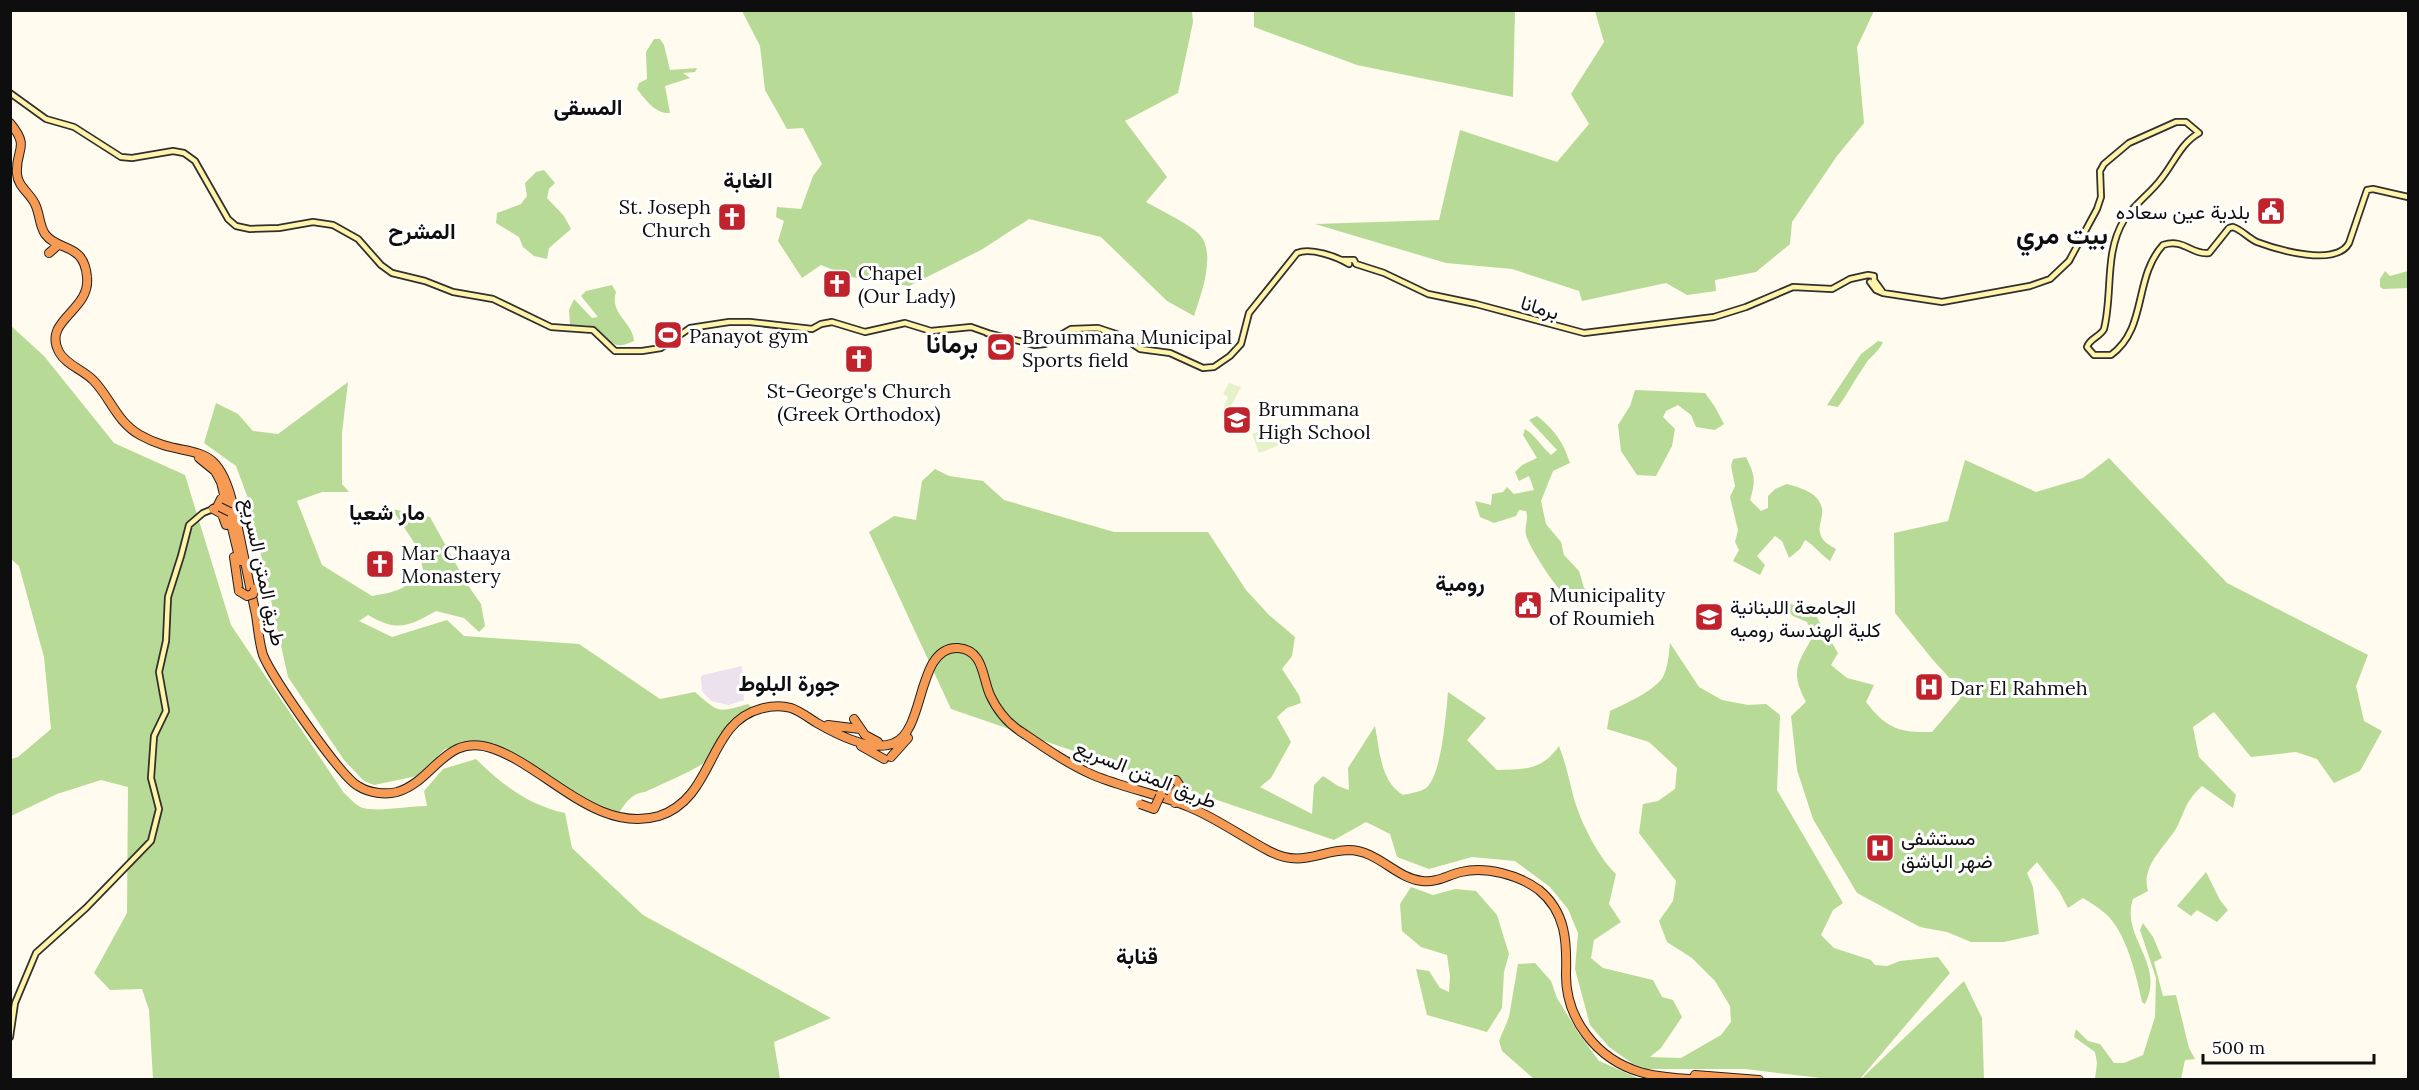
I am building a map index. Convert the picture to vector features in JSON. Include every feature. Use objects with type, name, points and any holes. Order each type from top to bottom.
[{"type":"highway","name":"طريق المتن السريع","points":[[10,123],[22,143],[18,177],[34,202],[41,227],[51,240],[73,250],[86,268],[87,281],[84,296],[58,329],[57,344],[60,353],[93,381],[120,419],[134,432],[150,440],[202,454],[217,464],[228,484],[261,645],[271,670],[341,771],[352,783],[371,792],[392,793],[416,782],[452,751],[466,746],[483,746],[503,753],[603,812],[631,819],[655,817],[673,809],[692,794],[704,777],[729,729],[745,715],[771,708],[791,708],[830,730],[868,744],[885,746],[895,743],[903,738],[909,728],[935,659],[948,650],[962,649],[977,658],[993,701],[1014,727],[1076,767],[1114,783],[1130,786],[1202,813],[1274,854],[1286,858],[1304,859],[1345,850],[1359,851],[1375,856],[1403,875],[1418,881],[1434,881],[1473,870],[1508,876],[1527,883],[1552,904],[1562,924],[1567,940],[1567,992],[1575,1016],[1585,1034],[1611,1058],[1655,1078]]},
{"type":"highway","points":[[10,129],[18,144],[14,170],[16,184],[32,205],[40,233],[45,240],[66,250],[77,259],[84,278],[82,291],[77,301],[59,318],[54,329],[53,345],[59,357],[91,384],[113,417],[129,433],[146,442],[204,460],[219,488],[221,499],[216,508]]},
{"type":"highway","points":[[49,253],[57,246]]},
{"type":"highway","name":"طريق المتن السريع","points":[[204,460],[215,471],[221,482],[258,652],[271,678],[344,781],[357,790],[385,797],[405,794],[448,757],[465,750],[479,749],[497,754],[602,816],[631,823],[659,819],[676,812],[690,801],[704,782],[732,732],[747,718],[761,711]]},
{"type":"highway","points":[[216,508],[224,518],[235,560],[239,591],[249,595],[255,589],[239,531]]},
{"type":"highway","points":[[216,508],[232,516],[241,557],[245,564]]},
{"type":"highway","points":[[235,560],[243,576]]},
{"type":"highway","name":"طريق المتن السريع","points":[[771,708],[789,712],[822,731],[861,746],[886,749],[908,738],[939,661],[949,653],[961,652],[976,662],[989,702],[1011,730],[1078,773],[1142,799],[1208,821],[1273,858],[1285,862],[1307,864],[1337,855],[1359,855],[1377,861],[1400,877],[1418,884],[1434,885],[1459,875],[1474,873],[1505,878],[1527,886],[1548,904],[1560,928],[1563,945],[1562,985],[1568,1011],[1581,1035],[1597,1052],[1616,1066],[1640,1076],[1701,1080]]},
{"type":"highway","points":[[854,719],[860,729],[872,740],[895,743]]},
{"type":"highway","points":[[812,720],[860,729]]},
{"type":"highway","points":[[861,746],[888,758],[908,738]]},
{"type":"highway","points":[[1142,799],[1154,809],[1169,780],[1176,780],[1180,786],[1172,795],[1175,802]]},
{"type":"highway","points":[[1130,786],[1141,787],[1160,795]]},
{"type":"highway","points":[[1655,1078],[1709,1072],[1759,1080]]},
{"type":"main road","name":"برمانا","points":[[10,93],[46,119],[74,127],[121,157],[132,158],[173,151],[187,154],[195,161],[228,219],[236,226],[270,229],[313,222],[327,223],[354,236],[381,265],[392,273],[425,281],[453,292],[493,299],[556,328],[593,330],[615,351],[656,349],[667,346],[690,328],[743,321],[812,329],[832,322],[864,332],[897,323],[909,323],[935,331],[980,329],[1024,344],[1039,345],[1072,329],[1098,328],[1119,335],[1140,348],[1174,354],[1203,368],[1214,367],[1230,356],[1241,344],[1249,313],[1301,251],[1314,252],[1350,262],[1355,260],[1355,265],[1371,268],[1428,294],[1491,308],[1579,333],[1598,333],[1707,318],[1746,307],[1793,287],[1803,286],[1828,290],[1858,278],[1870,279],[1876,290],[1883,294],[1942,302],[2030,286],[2049,279],[2069,261],[2097,209],[2101,197],[2100,171],[2104,164],[2129,143],[2176,122],[2184,121],[2193,126],[2198,133],[2181,149],[2159,182],[2130,211],[2118,231],[2111,257],[2104,329],[2100,335],[2091,340],[2087,347],[2094,356],[2111,355],[2128,336],[2135,322],[2146,273],[2163,245],[2178,243],[2206,253],[2214,248],[2229,228],[2233,227],[2255,241],[2297,254],[2310,256],[2338,253],[2344,250],[2349,243],[2367,190],[2373,189],[2409,197]]},
{"type":"main road","points":[[10,1037],[15,1003],[36,953],[86,908],[151,841],[159,808],[151,778],[154,736],[166,710],[159,672],[166,641],[168,597],[182,556],[189,525],[216,508]]},
{"type":"shaded area","points":[[742,666],[744,700],[728,705],[711,701],[702,691],[701,677],[703,675]]},
{"type":"green space","points":[[742,11],[1192,11],[1193,22],[1178,93],[1125,121],[1167,177],[1146,202],[1189,226],[1199,234],[1204,242],[1207,251],[1206,274],[1194,316],[1167,301],[1101,237],[1029,219],[981,250],[909,286],[851,277],[821,265],[802,278],[778,241],[784,221],[776,217],[777,207],[801,209],[813,176],[822,164],[803,128],[787,129],[765,90],[760,46]]},
{"type":"green space","points":[[1254,11],[1515,11],[1513,97],[1357,65],[1254,27]]},
{"type":"green space","points":[[1595,11],[1874,11],[1857,47],[1864,123],[1837,156],[1792,222],[1790,244],[1756,272],[1715,280],[1716,291],[1687,295],[1666,283],[1582,301],[1579,291],[1512,269],[1446,263],[1315,224],[1439,220],[1460,130],[1557,162],[1589,124],[1571,94],[1604,42]]},
{"type":"green space","points":[[654,39],[660,39],[664,45],[670,70],[697,68],[695,72],[683,73],[690,78],[665,86],[670,113],[655,109],[637,89],[639,83],[647,79],[646,52]]},
{"type":"green space","points":[[544,170],[555,183],[549,189],[547,198],[564,216],[571,229],[549,248],[547,259],[534,256],[523,247],[519,237],[496,223],[497,213],[521,204],[527,196],[525,183],[536,172]]},
{"type":"green space","points":[[2385,271],[2390,276],[2408,271],[2408,288],[2383,289],[2380,287],[2380,279]]},
{"type":"green space","points":[[612,285],[616,292],[618,312],[633,334],[634,341],[627,344],[614,344],[592,327],[570,325],[569,310],[574,299],[592,318],[598,317],[581,296],[586,291]]},
{"type":"green space","points":[[10,325],[44,356],[114,443],[185,475],[231,625],[344,793],[355,804],[370,809],[427,806],[424,791],[443,769],[476,759],[517,793],[552,810],[565,813],[572,848],[643,915],[831,1018],[774,1042],[780,1079],[153,1079],[149,1010],[142,989],[110,990],[94,973],[127,913],[128,787],[101,780],[57,794],[11,816],[11,759],[18,757],[51,729],[44,657],[19,566],[11,559]]},
{"type":"green space","points":[[1878,341],[1883,342],[1838,407],[1827,405],[1861,354]]},
{"type":"green space","points":[[348,382],[342,433],[342,484],[349,492],[322,492],[297,501],[322,565],[372,596],[398,590],[424,575],[419,550],[392,509],[430,517],[467,584],[481,604],[485,626],[479,632],[464,618],[436,611],[410,624],[387,624],[368,615],[359,621],[392,637],[447,620],[464,636],[579,644],[660,699],[695,692],[719,709],[730,709],[748,704],[752,708],[729,724],[707,760],[688,772],[633,796],[619,813],[598,805],[493,743],[473,741],[445,749],[417,776],[374,785],[364,781],[344,760],[288,677],[249,501],[236,466],[204,443],[216,403],[238,414],[253,431],[278,434]]},
{"type":"green space","points":[[1229,383],[1241,387],[1229,410],[1224,407],[1228,397],[1223,394]]},
{"type":"green space","points":[[1635,390],[1705,393],[1724,424],[1715,430],[1696,427],[1691,415],[1678,405],[1666,411],[1663,417],[1675,429],[1672,446],[1656,476],[1637,475],[1621,451],[1618,425],[1630,406]]},
{"type":"green space","points":[[1537,416],[1558,437],[1570,463],[1553,471],[1541,501],[1546,524],[1561,542],[1564,555],[1579,571],[1584,588],[1589,591],[1581,602],[1568,597],[1560,590],[1537,556],[1526,535],[1526,511],[1519,510],[1516,516],[1494,523],[1480,517],[1475,501],[1491,505],[1492,494],[1503,492],[1507,487],[1514,494],[1534,490],[1529,476],[1519,481],[1515,472],[1522,465],[1537,458],[1523,435],[1525,429],[1551,455],[1557,450],[1529,420]]},
{"type":"green space","points":[[1280,423],[1287,442],[1259,453],[1252,434]]},
{"type":"green space","points":[[1746,457],[1754,478],[1750,500],[1761,511],[1768,508],[1768,496],[1775,489],[1787,484],[1805,490],[1816,497],[1822,508],[1820,529],[1822,538],[1836,549],[1830,561],[1805,540],[1800,549],[1789,558],[1782,541],[1775,536],[1757,556],[1765,565],[1760,575],[1733,561],[1739,550],[1735,542],[1738,530],[1730,497],[1735,486],[1731,466],[1733,459]]},
{"type":"green space","points":[[2109,458],[2227,583],[2368,655],[2356,686],[2364,721],[2382,731],[2360,771],[2334,783],[2317,759],[2296,752],[2251,757],[2214,712],[2193,727],[2199,757],[2236,795],[2233,808],[2202,786],[2197,791],[2187,804],[2173,833],[2151,864],[2147,882],[2148,891],[2133,899],[2132,926],[2150,976],[2150,989],[2145,1004],[2142,1002],[2127,949],[2113,922],[2103,911],[2083,898],[2068,908],[2059,891],[2037,862],[2027,873],[2033,887],[2039,934],[2004,942],[1971,942],[1947,932],[1920,927],[1857,893],[1813,819],[1797,770],[1791,716],[1806,702],[1797,675],[1800,661],[1813,636],[1807,622],[1793,616],[1785,609],[1789,603],[1816,616],[1838,653],[1831,665],[1847,678],[1874,685],[1866,702],[1880,718],[1902,730],[1932,732],[1960,699],[1961,687],[1954,683],[1933,660],[1895,613],[1894,533],[1948,521],[1965,460],[2036,492],[2083,478]]},
{"type":"green space","points":[[935,469],[949,476],[983,481],[1004,500],[1114,532],[1208,532],[1246,590],[1269,615],[1295,637],[1292,656],[1282,669],[1299,695],[1301,703],[1287,708],[1277,717],[1291,742],[1271,778],[1260,787],[1312,814],[1314,785],[1323,776],[1349,790],[1348,768],[1375,726],[1382,765],[1395,789],[1403,795],[1426,788],[1436,770],[1439,757],[1448,692],[1486,718],[1467,740],[1497,770],[1532,767],[1546,760],[1559,746],[1584,824],[1595,847],[1616,874],[1609,904],[1621,922],[1594,940],[1591,958],[1603,968],[1653,980],[1662,997],[1673,1000],[1682,1017],[1661,1048],[1650,1057],[1681,1058],[1721,1035],[1731,1022],[1730,1006],[1715,981],[1692,958],[1667,942],[1659,921],[1673,901],[1676,881],[1639,833],[1643,804],[1658,801],[1675,789],[1677,768],[1649,742],[1607,729],[1610,711],[1646,692],[1663,677],[1670,643],[1699,687],[1722,700],[1748,705],[1766,704],[1780,715],[1777,790],[1843,903],[1833,910],[1821,935],[1834,948],[1871,960],[1875,965],[1887,966],[1900,961],[1938,957],[1950,973],[1860,1079],[1829,1079],[1745,1069],[1647,1069],[1633,1064],[1609,1047],[1590,1025],[1575,969],[1578,933],[1568,909],[1550,887],[1515,861],[1472,857],[1429,869],[1397,857],[1390,834],[1366,822],[1334,840],[951,709],[869,532],[894,516],[916,520],[922,481]]},
{"type":"green space","points":[[2206,872],[2220,900],[2228,910],[2217,922],[2197,910],[2191,916],[2177,906]]},
{"type":"green space","points":[[1411,887],[1433,895],[1455,889],[1476,891],[1497,915],[1509,954],[1504,972],[1502,1008],[1487,1032],[1427,1015],[1416,969],[1429,971],[1440,988],[1449,992],[1450,976],[1447,955],[1421,947],[1402,931],[1400,904]]},
{"type":"green space","points":[[2143,923],[2153,937],[2162,958],[2154,962],[2163,996],[2176,995],[2189,1048],[2195,1059],[2185,1060],[2181,1079],[2095,1079],[2097,1063],[2095,1052],[2074,1037],[2076,1029],[2088,1041],[2100,1044],[2114,1063],[2124,1063],[2143,1055],[2155,1017],[2156,978],[2140,930]]},
{"type":"green space","points":[[1535,963],[1551,981],[1557,998],[1599,1061],[1640,1079],[1534,1079],[1502,1051],[1499,1041],[1509,1017],[1518,964]]},
{"type":"green space","points":[[1964,981],[1982,1018],[1984,1079],[1861,1079]]},
{"type":"place","name":"بلدية عين سعاده","points":[[2271,211]]},
{"type":"place","name":"St. Joseph Church","points":[[732,217]]},
{"type":"place","name":"Chapel (Our Lady)","points":[[837,284]]},
{"type":"place","name":"Panayot gym","points":[[668,335]]},
{"type":"place","name":"Broummana Municipal Sports field","points":[[1001,347]]},
{"type":"place","name":"St-George's Church (Greek Orthodox)","points":[[859,359]]},
{"type":"place","name":"Brummana High School","points":[[1237,420]]},
{"type":"place","name":"Mar Chaaya Monastery","points":[[380,564]]},
{"type":"place","name":"Municipality of Roumieh","points":[[1528,605]]},
{"type":"place","name":"الجامعة اللبنانية كلية الهندسة روميه","points":[[1709,617]]},
{"type":"place","name":"Dar El Rahmeh","points":[[1929,687]]},
{"type":"place","name":"مستشفى ضهر الباشق","points":[[1880,848]]},
{"type":"district","name":"المسقى","points":[[588,107]]},
{"type":"district","name":"الغابة","points":[[748,180]]},
{"type":"district","name":"المشرح","points":[[422,231]]},
{"type":"district","name":"بيت مري","points":[[2062,234]]},
{"type":"district","name":"برمانا","points":[[952,343]]},
{"type":"district","name":"مار شعيا","points":[[387,512]]},
{"type":"district","name":"رومية","points":[[1460,583]]},
{"type":"district","name":"جورة البلوط","points":[[789,683]]},
{"type":"district","name":"قنابة","points":[[1137,956]]}]
